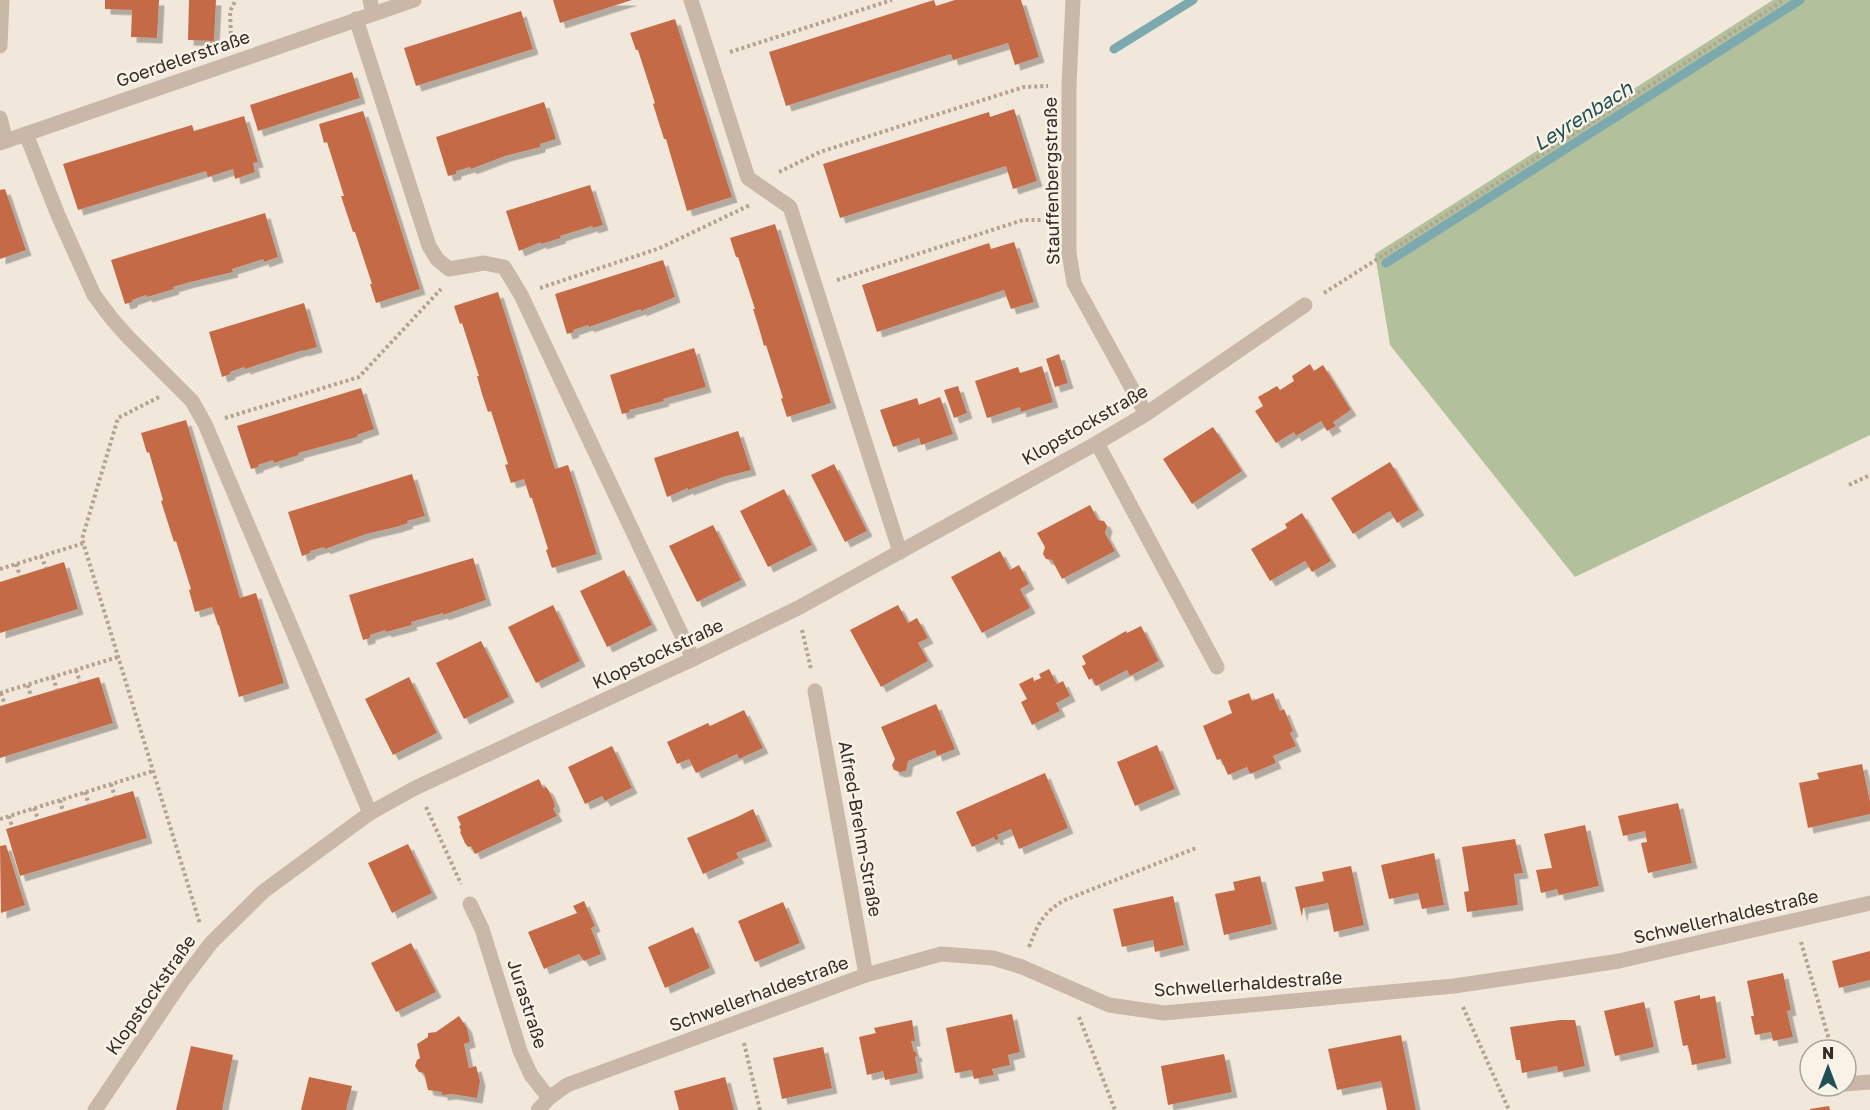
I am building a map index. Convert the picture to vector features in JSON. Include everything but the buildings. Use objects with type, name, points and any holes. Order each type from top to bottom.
[{"type":"street","points":[[0,46],[2,0]]},
{"type":"street","name":"Goerdelerstraße","points":[[0,118],[3,142],[357,19],[372,7],[414,0]]},
{"type":"street","points":[[691,0],[748,178],[790,207],[900,552]]},
{"type":"street","name":"Stauffenbergstraße","points":[[1073,0],[1068,219],[1069,253],[1074,283],[1146,414]]},
{"type":"street","points":[[357,19],[429,246],[436,259],[449,268],[484,263],[504,267],[521,295],[693,659]]},
{"type":"street","points":[[26,134],[58,215],[94,295],[128,337],[192,401],[205,424],[370,813]]},
{"type":"street","name":"Klopstockstraße","points":[[95,1110],[180,984],[211,943],[264,891],[370,813],[415,788],[798,608],[1146,414],[1305,305]]},
{"type":"street","points":[[1097,443],[1217,667]]},
{"type":"street","name":"Alfred-Brehm-Straße","points":[[815,691],[866,975]]},
{"type":"street","name":"Schwellerhaldestraße","points":[[549,1098],[567,1085],[738,1022],[866,975],[941,954],[993,958],[1109,1005],[1164,1013],[1454,986],[1619,961],[1870,903]]},
{"type":"street","name":"Jurastraße","points":[[470,904],[482,929],[520,1051],[531,1075],[549,1098]]},
{"type":"street","points":[[538,1110],[549,1098]]},
{"type":"path","points":[[236,0],[230,11],[230,37],[236,61]]},
{"type":"path","points":[[710,59],[892,0]]},
{"type":"path","points":[[1305,305],[1784,0]]},
{"type":"path","points":[[521,295],[660,248],[768,192],[781,169],[820,152],[1024,87],[1070,86]]},
{"type":"path","points":[[817,287],[1023,220],[1068,219]]},
{"type":"path","points":[[205,424],[359,377],[444,286],[449,268]]},
{"type":"path","points":[[178,387],[118,418],[82,538],[200,922],[211,943]]},
{"type":"path","points":[[1849,485],[1870,475]]},
{"type":"path","points":[[0,568],[84,543]]},
{"type":"path","points":[[41,556],[46,568]]},
{"type":"path","points":[[16,564],[20,576]]},
{"type":"path","points":[[798,608],[815,691]]},
{"type":"path","points":[[5,705],[1,693],[118,657]]},
{"type":"path","points":[[76,670],[80,682]]},
{"type":"path","points":[[53,677],[57,690]]},
{"type":"path","points":[[28,685],[31,697]]},
{"type":"path","points":[[0,819],[153,771]]},
{"type":"path","points":[[111,784],[115,797]]},
{"type":"path","points":[[415,788],[430,813],[470,904]]},
{"type":"path","points":[[85,792],[89,805]]},
{"type":"path","points":[[60,800],[63,812]]},
{"type":"path","points":[[34,808],[38,819]]},
{"type":"path","points":[[9,816],[12,827]]},
{"type":"path","points":[[1022,968],[1042,919],[1051,908],[1065,900],[1196,848]]},
{"type":"path","points":[[1800,935],[1829,1038]]},
{"type":"path","points":[[1077,993],[1078,1016],[1114,1110]]},
{"type":"path","points":[[1460,1001],[1509,1110]]},
{"type":"path","points":[[738,1022],[759,1110]]},
{"type":"green space","points":[[1773,0],[1870,0],[1870,435],[1575,577],[1390,345],[1375,254]]},
{"type":"waterway","name":"Leyrenbach","points":[[1114,49],[1193,0]]},
{"type":"waterway","name":"Leyrenbach","points":[[1386,263],[1800,0]]}]
